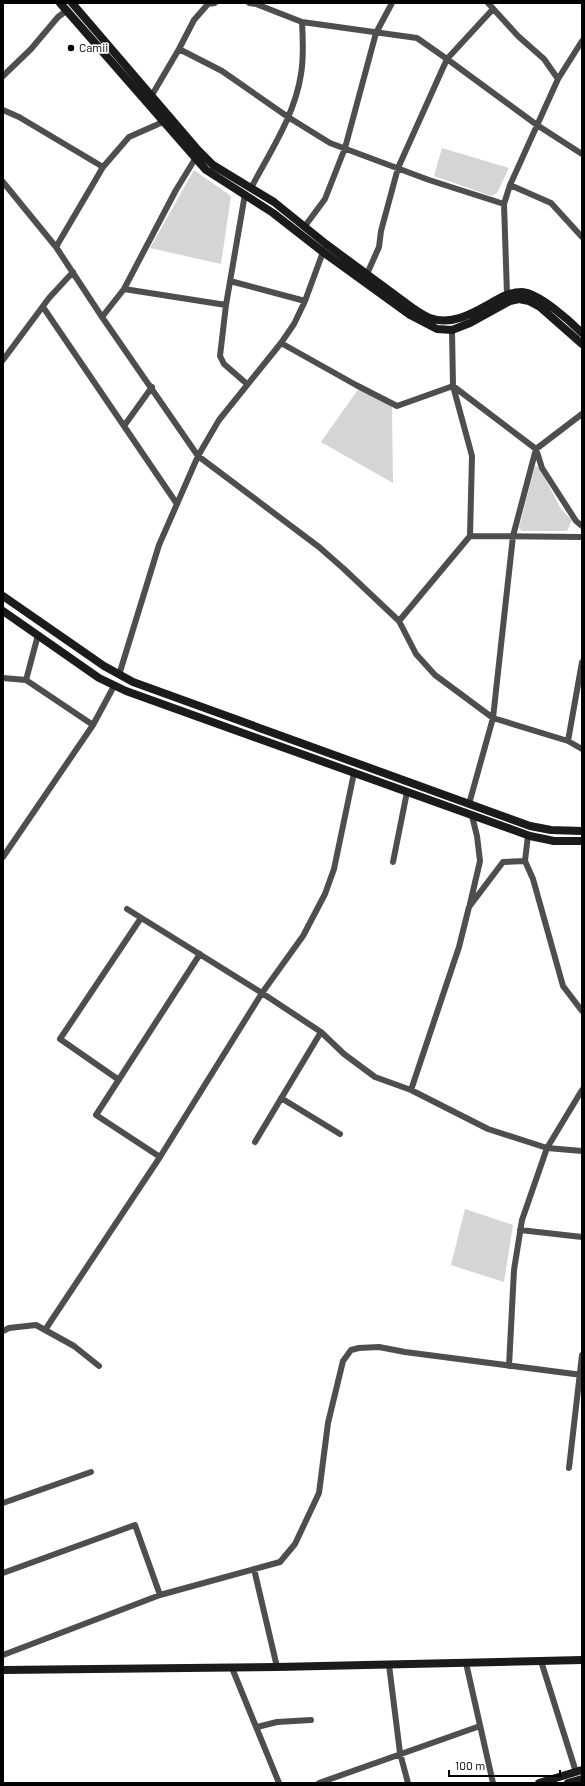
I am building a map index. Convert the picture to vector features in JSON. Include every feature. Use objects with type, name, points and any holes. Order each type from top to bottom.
[{"type":"street","points":[[60,3],[195,159],[218,179],[245,194],[293,227],[322,252],[410,315],[437,329],[452,330],[470,323],[510,301],[519,299],[529,301],[540,307],[582,344]]},
{"type":"street","points":[[152,95],[194,20],[208,4],[215,3]]},
{"type":"street","points":[[249,3],[256,3],[302,22],[417,38],[537,126],[582,154]]},
{"type":"street","points":[[305,226],[325,199],[345,148],[376,32],[392,3]]},
{"type":"street","points":[[488,3],[518,36],[544,58],[558,79]]},
{"type":"street","points":[[3,76],[31,49],[58,17],[74,4],[198,150],[213,165],[279,206],[326,244],[414,309],[430,318],[451,320],[474,313],[507,294],[521,292],[535,296],[544,301],[581,330]]},
{"type":"street","points":[[367,274],[379,247],[381,230],[398,168],[447,59],[493,9]]},
{"type":"street","points":[[247,384],[224,364],[220,356],[226,305],[245,194],[251,188],[288,117],[301,74],[304,43],[302,22]]},
{"type":"street","points":[[507,294],[504,204],[510,185],[558,79],[582,41]]},
{"type":"street","points":[[179,49],[222,71],[288,117],[330,143],[429,180],[504,204]]},
{"type":"street","points":[[3,110],[19,117],[103,167]]},
{"type":"street","points":[[56,247],[103,167],[128,137],[163,122]]},
{"type":"street","points":[[102,317],[124,289],[176,190],[195,159]]},
{"type":"street","points":[[3,182],[56,247],[102,317],[152,387],[198,456],[320,547],[399,620],[416,654],[435,675],[493,718],[568,741],[582,749]]},
{"type":"street","points":[[510,185],[551,203],[582,237]]},
{"type":"street","points":[[3,857],[93,725],[114,686],[119,675],[159,545],[198,456],[219,420],[281,343],[294,324],[305,301],[326,244]]},
{"type":"street","points":[[3,360],[43,307],[72,272]]},
{"type":"street","points":[[230,281],[305,301]]},
{"type":"street","points":[[124,289],[226,305]]},
{"type":"street","points":[[43,307],[177,504]]},
{"type":"street","points":[[399,620],[470,536],[472,456],[453,386],[451,320]]},
{"type":"street","points":[[281,343],[397,406],[453,386]]},
{"type":"street","points":[[453,386],[536,449],[542,468],[576,521],[582,526]]},
{"type":"street","points":[[124,426],[152,387]]},
{"type":"street","points":[[411,1090],[459,947],[480,861],[477,836],[469,804],[493,718],[513,536],[536,449],[582,414]]},
{"type":"street","points":[[470,536],[582,537]]},
{"type":"street","points":[[3,596],[119,675],[133,682],[530,826],[551,830],[582,831]]},
{"type":"street","points":[[3,611],[99,678],[114,686],[528,835],[554,841],[582,841]]},
{"type":"street","points":[[26,680],[38,635]]},
{"type":"street","points":[[568,741],[582,662]]},
{"type":"street","points":[[3,678],[26,680],[93,725]]},
{"type":"street","points":[[45,1330],[160,1157],[262,993],[303,936],[325,894],[337,859],[354,773]]},
{"type":"street","points":[[393,862],[407,792]]},
{"type":"street","points":[[528,835],[525,861],[533,879],[563,986],[582,1011]]},
{"type":"street","points":[[469,907],[503,862],[525,861]]},
{"type":"street","points":[[127,909],[262,993],[321,1032],[344,1054],[375,1077],[411,1090],[488,1129],[547,1148],[582,1151]]},
{"type":"street","points":[[119,1080],[60,1039],[141,918]]},
{"type":"street","points":[[160,1157],[96,1115],[200,954]]},
{"type":"street","points":[[255,1142],[321,1032]]},
{"type":"street","points":[[509,1366],[514,1270],[522,1220],[547,1148],[582,1090]]},
{"type":"street","points":[[281,1098],[340,1134]]},
{"type":"street","points":[[520,1230],[582,1238]]},
{"type":"street","points":[[3,1331],[9,1328],[36,1325],[74,1346],[99,1366]]},
{"type":"street","points":[[3,1655],[160,1595],[280,1562],[295,1544],[320,1493],[328,1423],[342,1362],[351,1350],[359,1348],[379,1348],[509,1366],[581,1374]]},
{"type":"street","points":[[569,1468],[582,1355]]},
{"type":"street","points":[[3,1503],[91,1472]]},
{"type":"street","points":[[3,1573],[135,1525],[160,1595]]},
{"type":"street","points":[[254,1569],[277,1667]]},
{"type":"street","points":[[3,1670],[232,1668],[582,1660]]},
{"type":"street","points":[[539,1783],[579,1771],[541,1661]]},
{"type":"street","points":[[466,1663],[493,1783]]},
{"type":"street","points":[[389,1664],[400,1753],[408,1783]]},
{"type":"street","points":[[232,1668],[279,1783]]},
{"type":"street","points":[[256,1727],[277,1722],[311,1720]]},
{"type":"street","points":[[319,1783],[400,1753],[480,1726]]},
{"type":"shaded area","points":[[442,148],[509,168],[497,193],[491,196],[434,176]]},
{"type":"shaded area","points":[[194,170],[231,196],[221,264],[150,248]]},
{"type":"shaded area","points":[[360,390],[392,406],[393,483],[321,442],[357,391]]},
{"type":"shaded area","points":[[535,466],[539,467],[561,509],[572,520],[567,531],[522,531],[519,528]]},
{"type":"shaded area","points":[[465,1209],[513,1225],[504,1282],[451,1265]]},
{"type":"place","name":"Camii","points":[[71,48]]}]
